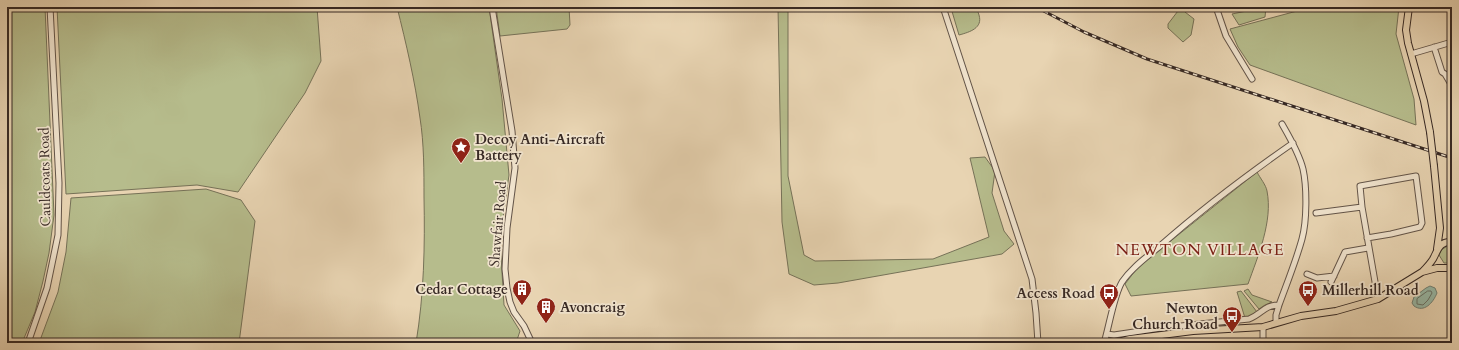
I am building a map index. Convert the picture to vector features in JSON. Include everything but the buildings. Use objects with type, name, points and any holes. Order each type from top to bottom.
[{"type":"main road","points":[[1409,7],[1406,30],[1410,54],[1424,101],[1430,132],[1434,166],[1440,228],[1436,251],[1438,263],[1450,268]]},
{"type":"main road","points":[[1440,228],[1451,242]]},
{"type":"main road","points":[[1422,272],[1432,260],[1442,243],[1451,242]]},
{"type":"main road","points":[[1114,343],[1130,339],[1193,331],[1262,327],[1301,316],[1336,311],[1378,299],[1422,272],[1437,268],[1450,268]]},
{"type":"street","name":"Cauldcoats Road","points":[[28,343],[47,288],[58,235],[59,183],[50,7]]},
{"type":"street","name":"Shawfair Road","points":[[492,7],[512,130],[515,168],[507,228],[505,268],[507,288],[514,312],[524,326],[532,343]]},
{"type":"street","points":[[943,7],[1032,279],[1038,343]]},
{"type":"street","points":[[1216,7],[1226,36],[1252,78]]},
{"type":"street","points":[[1410,54],[1452,42]]},
{"type":"street","points":[[1434,47],[1442,72],[1445,74],[1452,86]]},
{"type":"street","points":[[1276,323],[1276,315],[1279,305],[1303,237],[1304,223],[1305,183],[1302,168],[1293,143],[1282,124]]},
{"type":"street","points":[[1104,343],[1118,291],[1130,271],[1215,200],[1293,143]]},
{"type":"street","points":[[1367,238],[1420,227],[1422,223],[1416,176],[1360,186],[1368,248],[1378,299]]},
{"type":"street","points":[[1316,214],[1362,207]]},
{"type":"street","points":[[1331,282],[1345,252],[1368,248]]},
{"type":"street","points":[[1307,274],[1317,278],[1334,276]]},
{"type":"street","points":[[1106,334],[1114,335],[1160,328],[1250,319],[1266,307],[1279,305]]},
{"type":"street","points":[[1262,327],[1263,343]]},
{"type":"shaded area","points":[[7,7],[45,7],[54,215],[49,253],[43,281],[35,312],[22,343],[7,343]]},
{"type":"shaded area","points":[[57,7],[317,7],[321,61],[305,93],[238,192],[197,185],[66,194]]},
{"type":"shaded area","points":[[397,7],[489,7],[502,99],[509,175],[500,239],[504,305],[520,331],[516,343],[416,343],[421,307],[424,252],[423,147],[416,90]]},
{"type":"shaded area","points":[[496,7],[569,7],[570,25],[567,29],[500,36]]},
{"type":"shaded area","points":[[778,7],[788,7],[788,176],[804,255],[815,261],[933,259],[989,237],[970,158],[985,157],[995,171],[992,193],[1004,231],[1014,244],[1002,254],[838,283],[814,285],[789,274],[782,222]]},
{"type":"shaded area","points":[[970,7],[977,9],[980,19],[975,29],[959,35],[951,8]]},
{"type":"shaded area","points":[[1181,7],[1189,7],[1185,12],[1194,19],[1191,35],[1183,42],[1168,28],[1168,24]]},
{"type":"shaded area","points":[[1266,7],[1265,17],[1239,25],[1232,14]]},
{"type":"shaded area","points":[[1312,7],[1399,7],[1396,34],[1414,99],[1416,125],[1250,65],[1238,47],[1230,29]]},
{"type":"shaded area","points":[[1257,172],[1266,189],[1268,214],[1264,238],[1248,284],[1131,296],[1125,284],[1138,267]]},
{"type":"shaded area","points":[[206,189],[241,200],[255,221],[239,343],[39,343],[58,292],[66,252],[71,198]]},
{"type":"shaded area","points":[[1449,245],[1452,246],[1452,263],[1444,263],[1439,255],[1441,250]]},
{"type":"shaded area","points":[[1248,289],[1252,295],[1272,302],[1259,309],[1244,291]]},
{"type":"shaded area","points":[[1241,291],[1257,312],[1250,317],[1245,318],[1237,292]]},
{"type":"water","points":[[1430,286],[1435,288],[1437,293],[1431,303],[1425,308],[1418,308],[1414,306],[1412,303],[1414,297]]},
{"type":"railway","points":[[1036,7],[1084,32],[1147,59],[1452,158]]},
{"type":"place","name":"Decoy Anti-Aircraft Battery","points":[[461,164]]},
{"type":"place","name":"Cedar Cottage","points":[[522,306]]},
{"type":"place","name":"Millerhill Road","points":[[1308,307]]},
{"type":"place","name":"Access Road","points":[[1109,310]]},
{"type":"place","name":"Avoncraig","points":[[546,324]]},
{"type":"place","name":"Newton Church Road","points":[[1232,333]]},
{"type":"district","name":"NEWTON VILLAGE","points":[[1200,250]]}]
